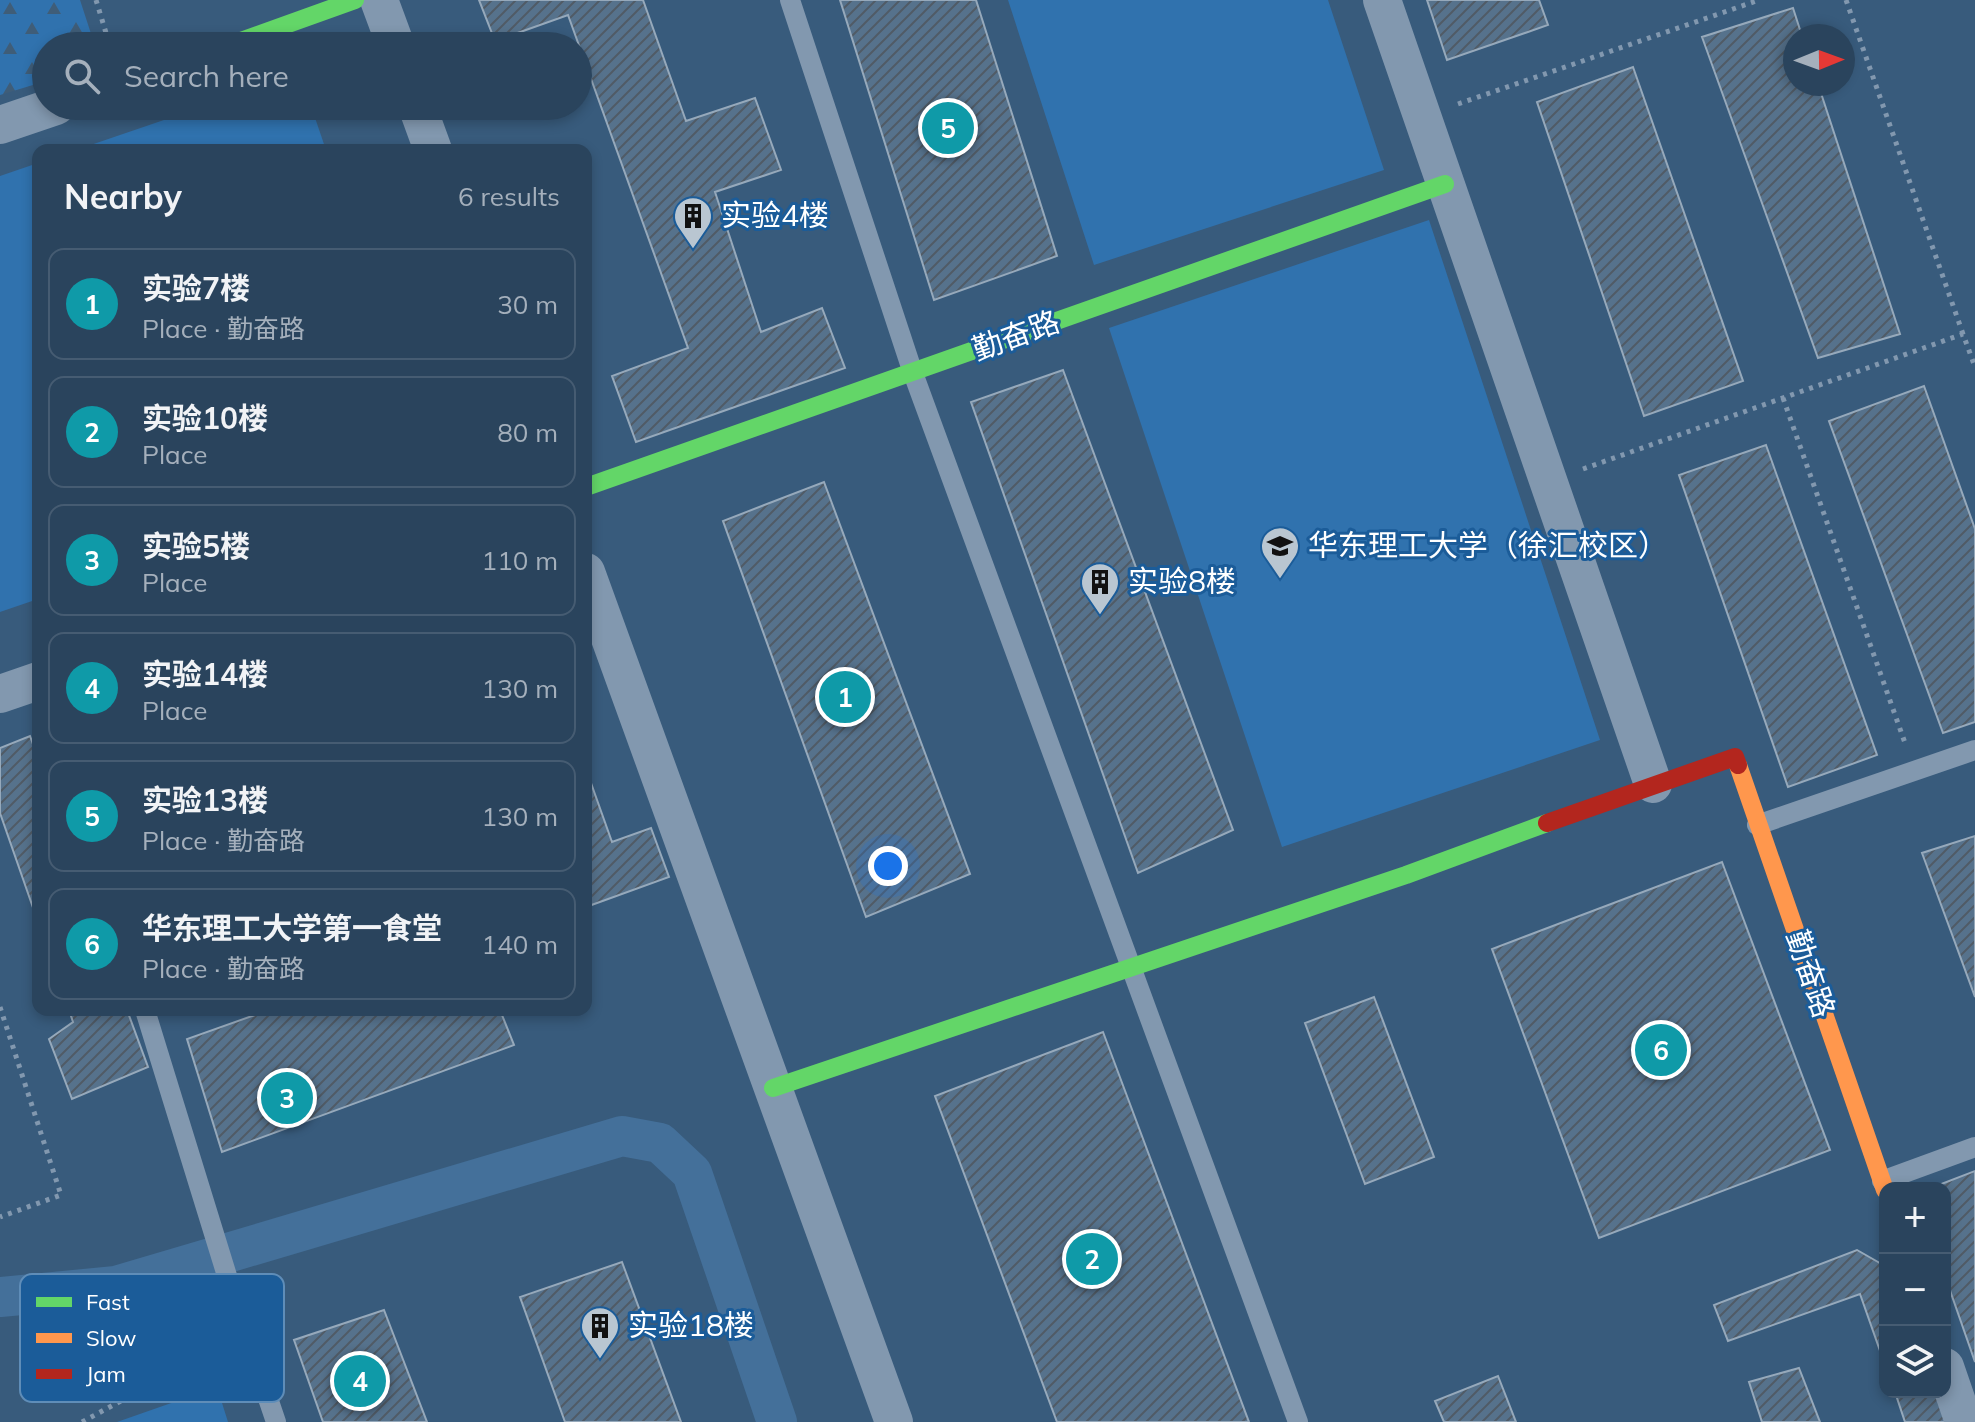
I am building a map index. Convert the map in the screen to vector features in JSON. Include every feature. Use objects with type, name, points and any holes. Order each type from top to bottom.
[{"type":"street","points":[[266,32],[355,0]]},
{"type":"street","points":[[379,0],[391,32]]},
{"type":"street","points":[[773,1088],[1406,875],[1653,784],[1382,0]]},
{"type":"street","points":[[0,125],[32,114]]},
{"type":"street","points":[[422,120],[431,144]]},
{"type":"street","name":"勤奋路","points":[[592,485],[1445,184]]},
{"type":"street","points":[[592,589],[894,1422]]},
{"type":"street","points":[[0,694],[32,683]]},
{"type":"street","name":"勤奋路","points":[[1653,784],[1735,757],[1883,1182]]},
{"type":"street","points":[[1951,1384],[1964,1422]]},
{"type":"lane","points":[[790,0],[913,373],[1298,1422]]},
{"type":"lane","points":[[1757,825],[1975,750]]},
{"type":"lane","points":[[147,1016],[226,1274]]},
{"type":"lane","points":[[1891,1182],[1975,1147]]},
{"type":"lane","points":[[269,1402],[276,1422]]},
{"type":"path","points":[[96,0],[106,32]]},
{"type":"path","points":[[1422,116],[1759,0]]},
{"type":"path","points":[[1846,0],[1975,367]]},
{"type":"path","points":[[1548,481],[1963,334]]},
{"type":"path","points":[[1783,398],[1914,771]]},
{"type":"path","points":[[0,1007],[61,1195],[0,1217]]},
{"type":"path","points":[[82,1422],[119,1402]]},
{"type":"green space","points":[[0,0],[80,0],[90,32],[32,32],[32,85],[0,95]]},
{"type":"green space","points":[[1008,0],[1328,0],[1384,170],[1094,265]]},
{"type":"green space","points":[[164,120],[316,120],[324,144],[94,144]]},
{"type":"green space","points":[[32,165],[32,601],[0,612],[0,176]]},
{"type":"green space","points":[[1429,220],[1600,740],[1282,847],[1109,328]]},
{"type":"green space","points":[[174,1402],[222,1402],[228,1422],[117,1422]]},
{"type":"building","name":"实验4楼","points":[[479,0],[643,0],[686,121],[755,98],[781,170],[715,192],[761,332],[822,308],[845,368],[636,442],[612,376],[688,348],[592,82],[592,32],[574,32],[568,15],[520,32],[491,32]]},
{"type":"building","points":[[840,0],[976,0],[1057,256],[934,300]]},
{"type":"building","points":[[1427,0],[1539,0],[1548,25],[1447,60]]},
{"type":"building","points":[[1793,8],[1798,24],[1783,24],[1783,96],[1822,96],[1900,334],[1818,358],[1702,37]]},
{"type":"building","points":[[1633,67],[1743,381],[1644,416],[1537,102]]},
{"type":"building","name":"实验8楼","points":[[1063,370],[1233,830],[1138,873],[971,402]]},
{"type":"building","points":[[1924,386],[1975,529],[1975,722],[1943,733],[1829,421]]},
{"type":"building","points":[[1766,445],[1877,755],[1788,787],[1679,475]]},
{"type":"building","points":[[824,482],[970,874],[866,917],[723,521]]},
{"type":"building","points":[[30,736],[32,742],[32,905],[0,813],[0,748]]},
{"type":"building","points":[[592,786],[612,842],[651,828],[669,877],[592,905]]},
{"type":"building","points":[[1975,836],[1975,997],[1922,853]]},
{"type":"building","points":[[1722,862],[1830,1150],[1599,1238],[1492,949]]},
{"type":"building","points":[[1374,997],[1434,1157],[1365,1184],[1305,1023]]},
{"type":"building","points":[[71,1016],[129,1016],[148,1067],[72,1099],[49,1039],[73,1022]]},
{"type":"building","points":[[252,1016],[502,1016],[514,1045],[222,1152],[187,1039]]},
{"type":"building","points":[[1103,1032],[1249,1422],[1057,1422],[935,1096]]},
{"type":"building","points":[[1975,1171],[1975,1362],[1951,1293],[1951,1182],[1947,1182]]},
{"type":"building","points":[[1857,1250],[1879,1263],[1879,1348],[1860,1294],[1728,1341],[1714,1305]]},
{"type":"building","name":"实验18楼","points":[[622,1262],[681,1422],[565,1422],[520,1297]]},
{"type":"building","points":[[384,1310],[427,1422],[323,1422],[294,1340]]},
{"type":"building","points":[[1799,1368],[1820,1422],[1762,1422],[1749,1382]]},
{"type":"building","points":[[1498,1376],[1516,1422],[1444,1422],[1435,1401]]},
{"type":"building","points":[[1897,1398],[1941,1398],[1950,1422],[1905,1422]]},
{"type":"waterway","points":[[156,1274],[622,1136],[660,1143],[692,1173],[777,1422]]},
{"type":"waterway","points":[[0,1297],[20,1295]]},
{"type":"traffic: fast","points":[[266,32],[355,0]]},
{"type":"traffic: fast","points":[[592,485],[1445,184]]},
{"type":"traffic: fast","points":[[773,1088],[1406,875],[1547,823]]},
{"type":"traffic: slow","points":[[1738,765],[1882,1182]]},
{"type":"traffic: jam","points":[[1547,823],[1735,757],[1738,765]]},
{"type":"place","name":"实验13楼","points":[[948,128]]},
{"type":"place","name":"实验4楼","points":[[693,250]]},
{"type":"place","name":"华东理工大学（徐汇校区）","points":[[1280,580]]},
{"type":"place","name":"实验8楼","points":[[1100,616]]},
{"type":"place","name":"实验7楼","points":[[845,697]]},
{"type":"place","name":"华东理工大学第一食堂","points":[[1661,1050]]},
{"type":"place","name":"实验5楼","points":[[287,1098]]},
{"type":"place","name":"实验10楼","points":[[1092,1259]]},
{"type":"place","name":"实验18楼","points":[[600,1360]]},
{"type":"place","name":"实验14楼","points":[[360,1381]]}]
